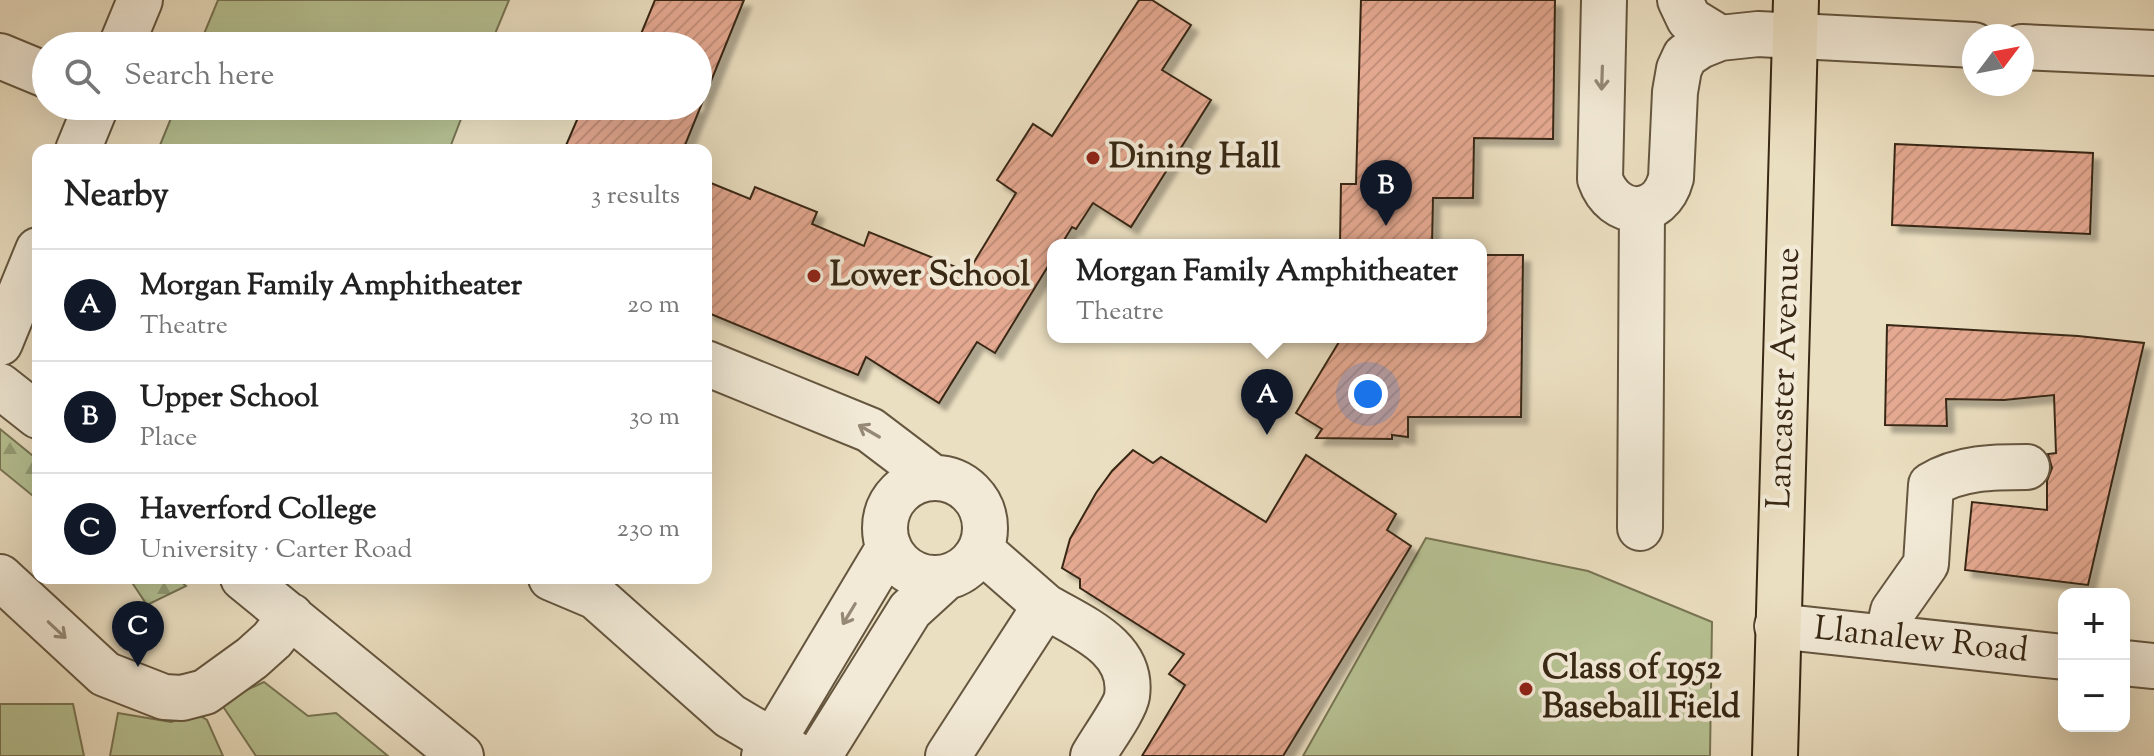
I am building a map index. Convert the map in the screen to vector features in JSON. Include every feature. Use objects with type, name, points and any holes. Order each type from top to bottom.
[{"type":"highway","name":"Lancaster Avenue","points":[[1775,756],[1795,18]]},
{"type":"street","points":[[127,32],[140,0]]},
{"type":"street","points":[[1604,0],[1600,179],[1610,199],[1619,206],[1642,209],[1661,199],[1671,178],[1675,92],[1685,56],[1720,38],[1758,34],[1795,18],[1962,43]]},
{"type":"street","points":[[1680,0],[1689,19],[1720,38]]},
{"type":"street","points":[[2034,48],[2154,53]]},
{"type":"street","points":[[0,56],[32,69]]},
{"type":"street","points":[[80,144],[90,120]]},
{"type":"street","points":[[1640,528],[1642,209]]},
{"type":"street","points":[[0,343],[32,265]]},
{"type":"street","points":[[712,365],[870,430],[932,477]]},
{"type":"street","points":[[0,386],[32,411]]},
{"type":"street","points":[[1887,638],[1893,611],[1926,564],[1931,485],[1946,475],[1989,467],[2027,467]]},
{"type":"street","points":[[819,756],[910,610],[945,578],[960,572],[972,562],[981,550],[985,536],[981,507],[973,494],[947,478],[917,480],[903,488],[893,499],[886,513],[884,530],[898,562],[911,572],[927,578],[945,578]]},
{"type":"street","points":[[565,584],[596,597],[730,716],[778,751],[889,547]]},
{"type":"street","points":[[981,550],[1045,606],[1106,642],[1126,666],[1127,698],[1093,756]]},
{"type":"street","points":[[0,577],[105,674],[164,697],[182,698],[205,692],[252,658],[272,640],[291,616]]},
{"type":"street","points":[[251,584],[461,756]]},
{"type":"street","points":[[948,756],[1045,606]]},
{"type":"street","name":"Llanalew Road","points":[[1777,626],[2058,656]]},
{"type":"street","points":[[2130,664],[2154,666]]},
{"type":"green space","points":[[218,0],[509,0],[496,32],[205,32]]},
{"type":"green space","points":[[170,120],[461,120],[451,144],[160,144]]},
{"type":"green space","points":[[0,429],[32,455],[32,495],[0,469]]},
{"type":"green space","name":"Class of 1952 Baseball Field","points":[[1426,538],[1588,571],[1712,622],[1710,756],[1303,756]]},
{"type":"green space","points":[[133,584],[186,586],[147,605]]},
{"type":"green space","points":[[264,682],[308,716],[336,713],[388,756],[256,756],[220,702]]},
{"type":"green space","points":[[0,704],[73,704],[84,756],[0,756]]},
{"type":"green space","points":[[118,713],[171,722],[197,714],[207,720],[223,756],[110,756]]},
{"type":"building","points":[[655,0],[744,0],[712,79],[712,32],[642,32]]},
{"type":"building","points":[[1139,0],[1152,0],[1191,25],[1162,70],[1211,100],[1131,227],[1093,203],[1076,229],[1072,227],[1065,239],[1047,239],[1047,268],[995,353],[977,342],[939,403],[866,357],[858,375],[712,314],[712,183],[750,199],[755,187],[817,212],[812,224],[864,246],[869,232],[968,272],[1016,193],[997,180],[1033,124],[1052,136]]},
{"type":"building","points":[[1361,0],[1555,0],[1553,139],[1474,138],[1473,198],[1433,198],[1432,239],[1340,239],[1341,184],[1356,184]]},
{"type":"building","points":[[577,120],[695,120],[685,144],[567,144]]},
{"type":"building","points":[[1895,144],[2093,153],[2090,234],[1892,225]]},
{"type":"building","points":[[1487,255],[1523,255],[1521,417],[1408,417],[1408,437],[1316,438],[1322,429],[1296,413],[1338,343],[1487,343]]},
{"type":"building","points":[[1887,325],[2144,343],[2088,585],[1965,570],[1972,502],[2047,510],[2047,481],[2052,468],[2048,454],[2056,453],[2054,395],[2004,400],[1946,399],[1947,426],[1885,425]]},
{"type":"building","points":[[1133,450],[1153,463],[1161,457],[1266,522],[1306,455],[1396,514],[1387,530],[1411,546],[1283,756],[1142,756],[1185,685],[1169,674],[1184,654],[1080,588],[1080,579],[1062,568],[1070,539],[1096,493]]},
{"type":"place","name":"Dining Hall","points":[[1093,158]]},
{"type":"place","name":"Upper School","points":[[1386,226]]},
{"type":"place","name":"Lower School","points":[[814,276]]},
{"type":"place","name":"Morgan Family Amphitheater","points":[[1267,435]]},
{"type":"place","name":"Haverford College","points":[[138,667]]},
{"type":"place","name":"Class of 1952 Baseball Field","points":[[1526,689]]}]
